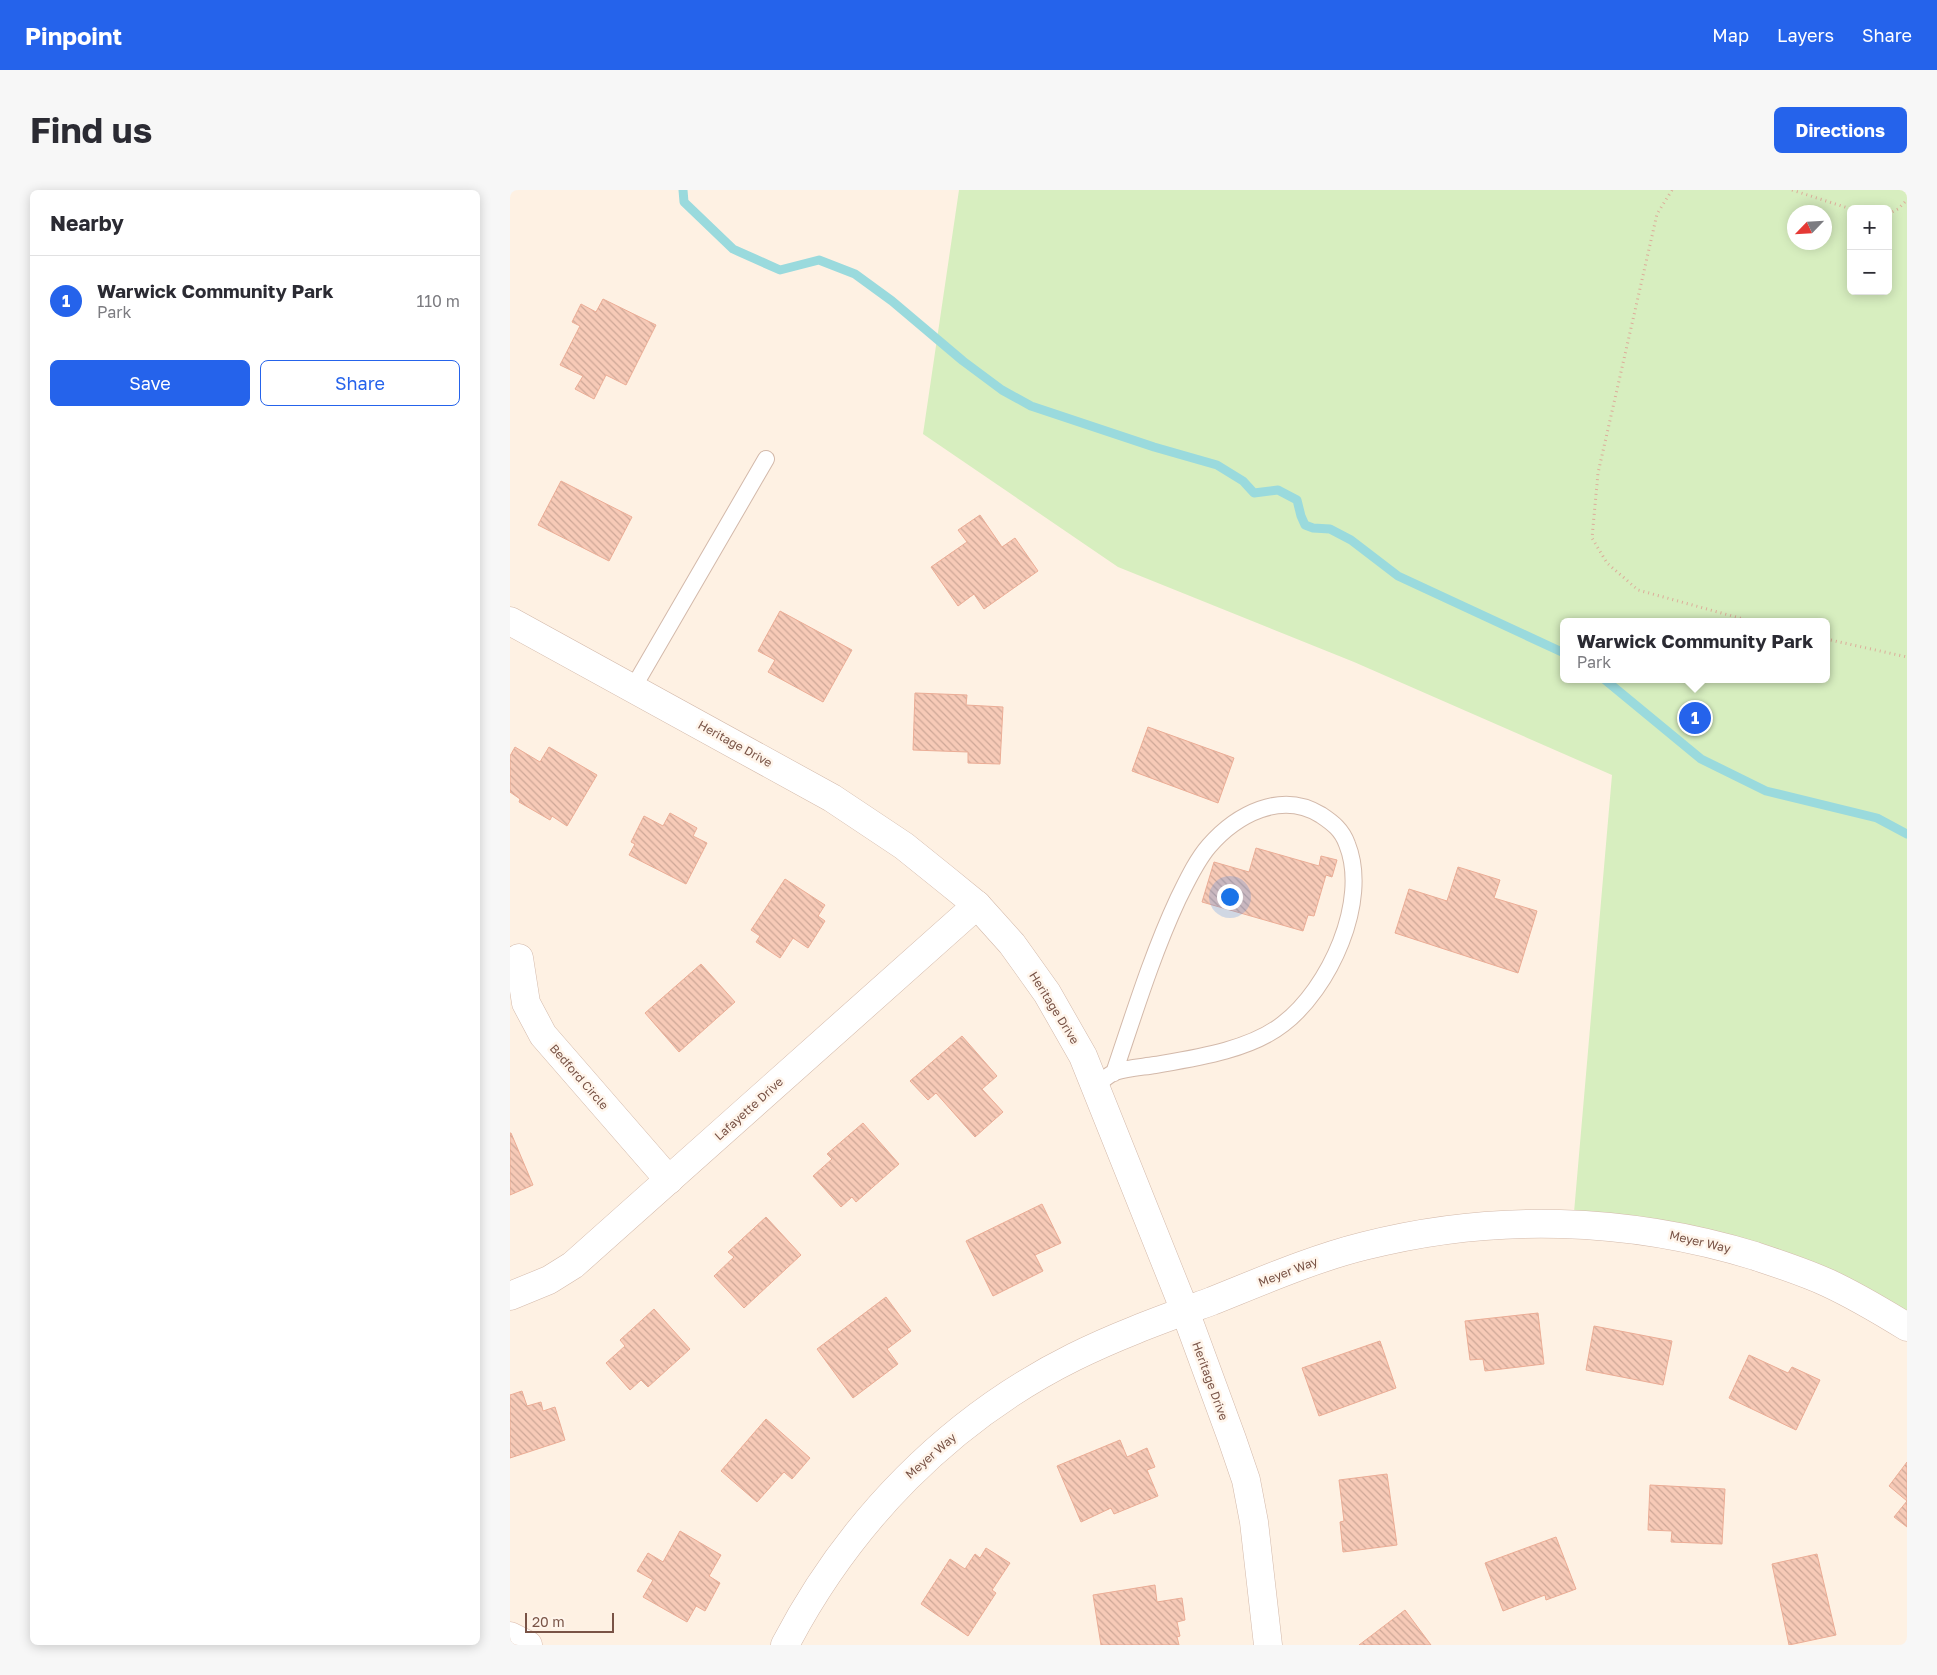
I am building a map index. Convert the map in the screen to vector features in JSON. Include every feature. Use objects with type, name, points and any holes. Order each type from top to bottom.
[{"type":"street","name":"Heritage Drive","points":[[510,621],[832,798],[904,846],[977,904],[1012,944],[1047,993],[1083,1056],[1104,1079],[1246,1480],[1254,1522],[1268,1645]]},
{"type":"street","name":"Lafayette Drive","points":[[510,1296],[550,1280],[573,1264],[977,904]]},
{"type":"street","name":"Bedford Circle","points":[[519,958],[526,1003],[542,1035],[669,1180]]},
{"type":"street","name":"Meyer Way","points":[[784,1645],[846,1546],[872,1513],[931,1454],[990,1407],[1033,1380],[1097,1346],[1318,1260],[1362,1246],[1406,1236],[1474,1226],[1523,1223],[1573,1224],[1632,1229],[1679,1236],[1725,1247],[1787,1266],[1863,1300],[1907,1327]]},
{"type":"street","points":[[510,1636],[528,1645]]},
{"type":"lane","points":[[633,688],[766,459]]},
{"type":"lane","points":[[1291,804],[1315,811],[1336,825],[1347,844],[1353,866],[1353,890],[1349,916],[1338,950],[1317,987],[1299,1009],[1284,1024],[1265,1036],[1240,1046],[1104,1079],[1167,922],[1188,880],[1208,847],[1230,825],[1271,805],[1291,804]]},
{"type":"path","points":[[1672,190],[1657,214],[1598,472],[1592,538],[1606,563],[1638,590],[1740,618]]},
{"type":"path","points":[[1792,190],[1847,208]]},
{"type":"path","points":[[1892,212],[1907,200]]},
{"type":"path","points":[[1830,640],[1907,657]]},
{"type":"green space","points":[[959,190],[1907,190],[1907,1327],[1825,1282],[1573,1224],[1612,775],[1354,662],[1118,567],[923,434]]},
{"type":"building","points":[[603,299],[656,325],[626,385],[606,375],[594,399],[575,389],[583,376],[560,365],[580,326],[572,322],[581,304],[596,312]]},
{"type":"building","points":[[561,481],[632,517],[609,561],[538,525]]},
{"type":"building","points":[[980,515],[1002,547],[1015,538],[1038,571],[984,609],[974,594],[958,606],[931,567],[967,542],[958,530]]},
{"type":"building","points":[[780,611],[852,650],[823,702],[768,672],[775,660],[758,651]]},
{"type":"building","points":[[915,693],[967,695],[966,705],[1003,707],[1000,764],[968,763],[968,752],[913,750]]},
{"type":"building","points":[[1148,727],[1234,758],[1218,803],[1132,771]]},
{"type":"building","points":[[515,747],[540,762],[549,747],[597,775],[567,826],[552,816],[550,820],[519,802],[520,799],[510,792],[510,756]]},
{"type":"building","points":[[670,813],[697,828],[693,836],[707,843],[686,884],[629,855],[635,844],[631,842],[644,816],[663,826]]},
{"type":"building","points":[[1256,848],[1319,866],[1321,856],[1337,860],[1332,877],[1326,875],[1314,916],[1308,915],[1303,931],[1202,902],[1214,862],[1249,872]]},
{"type":"building","points":[[1458,867],[1500,880],[1494,898],[1537,911],[1518,973],[1395,933],[1409,889],[1447,901]]},
{"type":"building","points":[[785,879],[825,905],[818,916],[825,921],[808,948],[793,938],[780,958],[756,942],[760,936],[751,930]]},
{"type":"building","points":[[701,964],[735,1002],[679,1052],[645,1013]]},
{"type":"building","points":[[962,1036],[997,1076],[982,1089],[1003,1112],[975,1137],[936,1093],[928,1100],[910,1081]]},
{"type":"building","points":[[863,1123],[899,1164],[856,1202],[852,1197],[841,1207],[813,1176],[832,1159],[827,1154]]},
{"type":"building","points":[[510,1133],[533,1185],[510,1195]]},
{"type":"building","points":[[1042,1204],[1061,1243],[1035,1255],[1043,1271],[993,1296],[966,1241]]},
{"type":"building","points":[[766,1217],[801,1255],[744,1308],[714,1276],[734,1257],[728,1252]]},
{"type":"building","points":[[886,1297],[911,1331],[887,1349],[898,1364],[853,1398],[817,1349]]},
{"type":"building","points":[[654,1309],[690,1349],[648,1387],[641,1380],[630,1390],[606,1363],[625,1346],[620,1340]]},
{"type":"building","points":[[1538,1313],[1544,1364],[1485,1371],[1483,1359],[1470,1360],[1465,1321]]},
{"type":"building","points":[[1594,1326],[1672,1341],[1663,1385],[1586,1370]]},
{"type":"building","points":[[1380,1341],[1396,1388],[1319,1416],[1302,1368]]},
{"type":"building","points":[[1749,1355],[1788,1373],[1792,1367],[1820,1380],[1796,1430],[1729,1398]]},
{"type":"building","points":[[522,1391],[527,1406],[541,1402],[543,1411],[555,1407],[565,1440],[510,1458],[510,1395]]},
{"type":"building","points":[[766,1419],[810,1458],[792,1479],[784,1472],[757,1502],[721,1471]]},
{"type":"building","points":[[1120,1440],[1127,1457],[1147,1448],[1155,1467],[1147,1470],[1158,1496],[1114,1514],[1111,1508],[1081,1522],[1057,1466]]},
{"type":"building","points":[[1907,1462],[1907,1501],[1889,1486]]},
{"type":"building","points":[[1387,1474],[1397,1545],[1343,1552],[1340,1522],[1344,1521],[1339,1480]]},
{"type":"building","points":[[1650,1485],[1725,1489],[1722,1544],[1671,1542],[1672,1531],[1648,1530]]},
{"type":"building","points":[[1907,1501],[1907,1527],[1894,1517]]},
{"type":"building","points":[[680,1531],[721,1555],[709,1576],[720,1583],[705,1611],[696,1606],[687,1622],[643,1597],[653,1580],[637,1571],[648,1553],[663,1562]]},
{"type":"building","points":[[1556,1537],[1576,1589],[1546,1600],[1545,1595],[1503,1611],[1485,1563]]},
{"type":"building","points":[[986,1548],[1010,1563],[992,1590],[996,1593],[968,1636],[921,1604],[950,1559],[965,1569],[975,1554],[980,1558]]},
{"type":"building","points":[[1817,1554],[1836,1635],[1789,1645],[1772,1564]]},
{"type":"building","points":[[1155,1585],[1157,1602],[1182,1598],[1185,1620],[1177,1622],[1180,1636],[1177,1637],[1179,1645],[1101,1645],[1093,1595]]},
{"type":"building","points":[[1405,1610],[1431,1645],[1359,1645]]},
{"type":"waterway","points":[[683,190],[684,202],[733,249],[780,270],[819,260],[855,274],[892,301],[963,361],[1002,390],[1031,406],[1154,447],[1217,465],[1243,481],[1254,493],[1278,490],[1297,500],[1305,525],[1313,528],[1330,529],[1351,540],[1398,576],[1560,651]]},
{"type":"waterway","points":[[1609,683],[1701,759],[1766,791],[1877,818],[1907,834]]},
{"type":"place","name":"Warwick Community Park","points":[[1695,718]]}]
